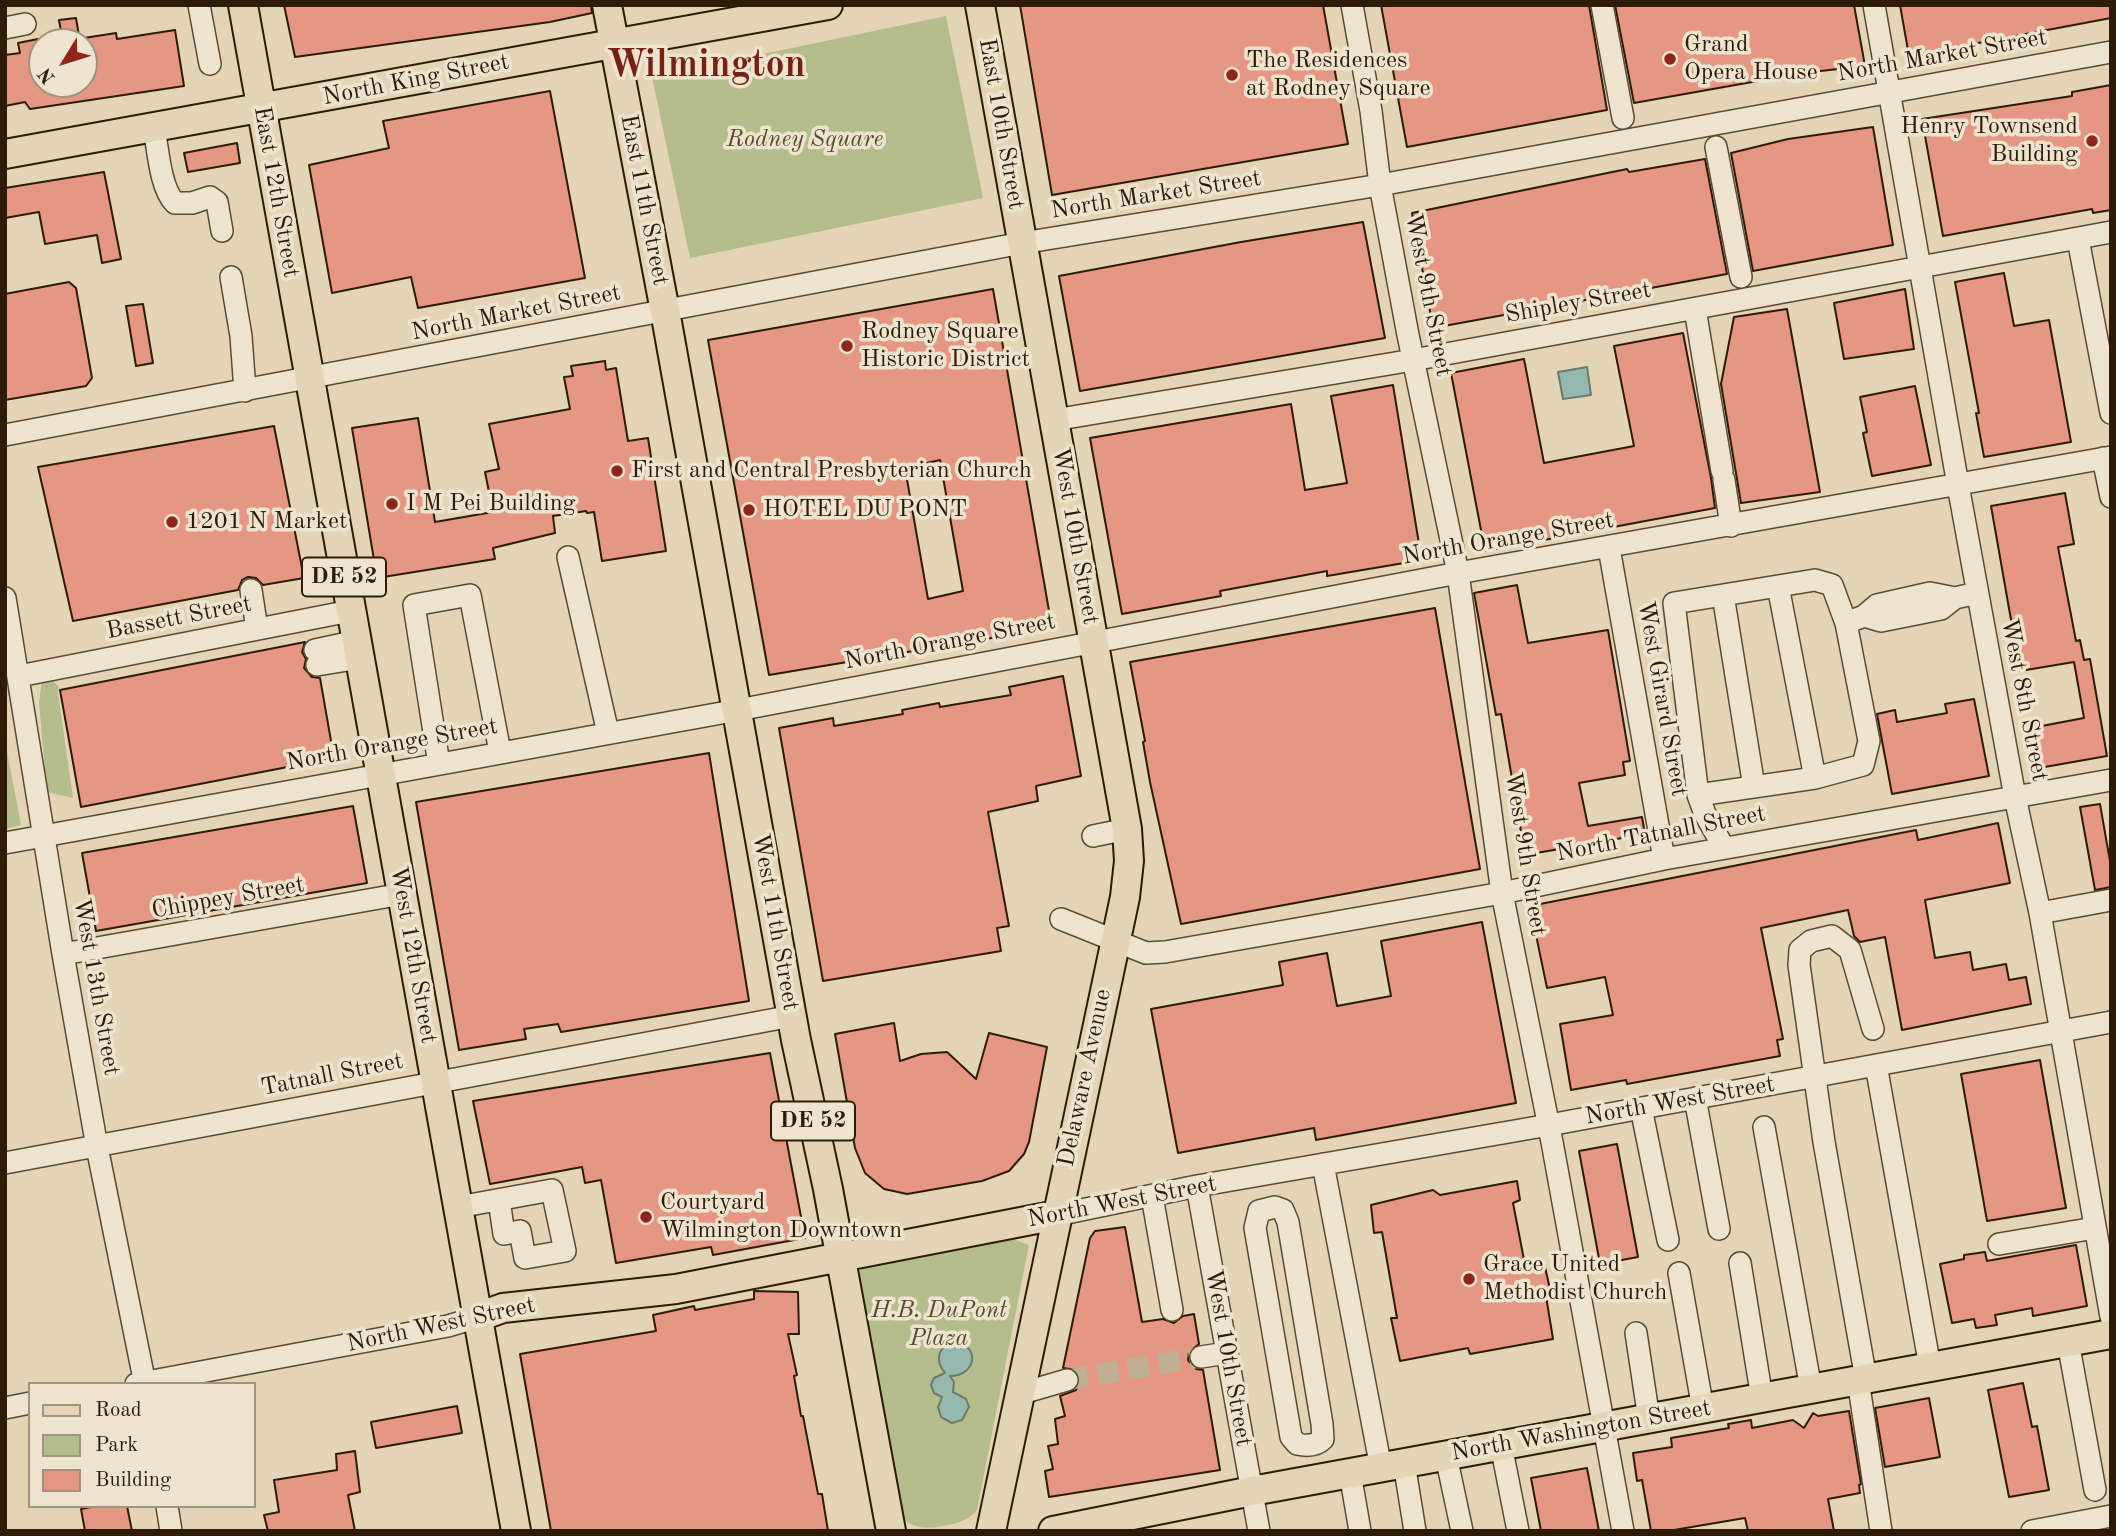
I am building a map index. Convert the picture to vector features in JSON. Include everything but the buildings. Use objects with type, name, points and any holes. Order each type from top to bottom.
[{"type":"main road","name":"East 12th Street","points":[[243,5],[310,379]]},
{"type":"main road","name":"East 11th Street","points":[[607,5],[665,311]]},
{"type":"main road","name":"North King Street","points":[[5,154],[828,5]]},
{"type":"main road","name":"East 10th Street","points":[[980,5],[1022,243]]},
{"type":"main road","name":"West 10th Street","points":[[1022,243],[1128,829]]},
{"type":"main road","name":"West 11th Street","points":[[665,311],[792,1016],[841,1257],[891,1531]]},
{"type":"main road","name":"West 12th Street","points":[[310,379],[516,1531]]},
{"type":"main road","name":"Delaware Avenue","points":[[991,1531],[1125,897],[1129,861],[1128,829]]},
{"type":"main road","name":"North West Street","points":[[478,1317],[503,1308],[676,1289],[1057,1215]]},
{"type":"main road","name":"North Washington Street","points":[[1053,1531],[1252,1491],[2111,1334]]},
{"type":"street","points":[[199,5],[210,64]]},
{"type":"street","name":"West 9th Street","points":[[1352,5],[1371,111],[1380,185],[1413,360],[1458,573],[1502,892],[1549,1125],[1623,1531]]},
{"type":"street","points":[[1602,5],[1623,118]]},
{"type":"street","name":"West 8th Street","points":[[1874,5],[1958,485],[2015,797],[2040,913],[2111,1317]]},
{"type":"street","name":"North Market Street","points":[[5,435],[1022,243],[1380,185],[2111,52]]},
{"type":"street","points":[[154,128],[170,198],[175,203],[210,197],[217,202],[222,231]]},
{"type":"street","points":[[1716,147],[1741,277]]},
{"type":"street","name":"Shipley Street","points":[[1054,420],[1413,360],[2111,232]]},
{"type":"street","points":[[2078,239],[2111,413]]},
{"type":"street","points":[[231,277],[241,335],[245,391]]},
{"type":"street","points":[[1695,309],[1731,526]]},
{"type":"street","points":[[2107,457],[2111,497]]},
{"type":"street","name":"North Orange Street","points":[[5,843],[738,710],[1458,573],[2107,457]]},
{"type":"street","name":"West Girard Street","points":[[1609,548],[1664,859]]},
{"type":"street","points":[[568,557],[608,733]]},
{"type":"street","points":[[1699,794],[1815,778],[1863,765],[1869,741],[1855,620],[1832,585],[1815,580],[1674,603],[1699,794],[1705,814],[1724,848]]},
{"type":"street","points":[[1777,586],[1815,778]]},
{"type":"street","points":[[251,590],[257,629]]},
{"type":"street","points":[[1855,620],[1877,606],[1930,593],[1955,598],[1978,593]]},
{"type":"street","points":[[439,764],[414,605],[470,595],[500,752]]},
{"type":"street","points":[[1723,595],[1754,787]]},
{"type":"street","name":"West 13th Street","points":[[5,598],[63,954],[142,1382]]},
{"type":"street","name":"Bassett Street","points":[[19,676],[350,611]]},
{"type":"street","points":[[316,657],[358,650]]},
{"type":"street","name":"North Tatnall Street","points":[[1061,919],[1146,953],[1165,952],[1502,892],[1724,848],[2111,780]]},
{"type":"street","points":[[1094,836],[1128,829]]},
{"type":"street","name":"Chippey Street","points":[[63,954],[402,894]]},
{"type":"street","points":[[2040,913],[2111,900]]},
{"type":"street","points":[[1873,1029],[1850,950],[1832,936],[1811,941],[1800,950],[1799,965],[1862,1380],[1881,1531]]},
{"type":"street","name":"Tatnall Street","points":[[5,1163],[792,1016]]},
{"type":"street","name":"North West Street","points":[[1057,1215],[1197,1186],[1549,1125],[2111,1022]]},
{"type":"street","points":[[1876,1065],[1930,1367]]},
{"type":"street","points":[[1695,1098],[1719,1229]]},
{"type":"street","points":[[1641,1108],[1668,1240]]},
{"type":"street","points":[[1764,1127],[1811,1389]]},
{"type":"street","points":[[1323,1164],[1392,1465],[1415,1531]]},
{"type":"street","points":[[1257,1176],[1264,1209]]},
{"type":"street","name":"West 10th Street","points":[[1197,1186],[1259,1531]]},
{"type":"street","points":[[1152,1196],[1172,1310]]},
{"type":"street","points":[[2089,1199],[2111,1196]]},
{"type":"street","points":[[458,1207],[499,1200]]},
{"type":"street","points":[[1264,1209],[1283,1210],[1290,1234],[1324,1432],[1319,1443],[1311,1445],[1297,1444],[1292,1437],[1255,1228],[1256,1216],[1264,1209]]},
{"type":"street","points":[[1999,1244],[2095,1228]]},
{"type":"street","points":[[1740,1264],[1762,1398]]},
{"type":"street","points":[[1679,1273],[1703,1409]]},
{"type":"street","name":"North West Street","points":[[149,1382],[346,1354],[478,1317]]},
{"type":"street","points":[[1636,1333],[1649,1419]]},
{"type":"street","points":[[2068,1342],[2095,1490]]},
{"type":"street","points":[[1201,1357],[1227,1353]]},
{"type":"street","points":[[1019,1394],[1067,1380]]},
{"type":"street","points":[[5,1408],[28,1403]]},
{"type":"street","points":[[1311,1445],[1319,1479]]},
{"type":"street","points":[[1502,1445],[1518,1531]]},
{"type":"street","points":[[1446,1456],[1462,1531]]},
{"type":"street","points":[[1350,1473],[1360,1531]]},
{"type":"street","points":[[167,1508],[171,1531]]},
{"type":"street","points":[[2032,1531],[2111,1516]]},
{"type":"green space","name":"Rodney Square","points":[[946,16],[983,198],[690,258],[652,77]]},
{"type":"green space","points":[[50,677],[59,687],[73,798],[47,792],[39,702],[42,681]]},
{"type":"green space","points":[[5,741],[21,825],[5,829]]},
{"type":"green space","name":"H.B. DuPont Plaza","points":[[1008,1237],[1029,1245],[977,1510],[957,1523],[928,1528],[913,1525],[907,1522],[901,1513],[857,1275],[862,1267],[870,1262]]},
{"type":"water","points":[[1587,367],[1591,395],[1563,399],[1558,372]]},
{"type":"water","points":[[953,1342],[968,1348],[972,1360],[966,1371],[950,1376],[954,1382],[953,1392],[966,1399],[969,1407],[962,1420],[952,1423],[941,1417],[938,1407],[942,1397],[934,1393],[931,1385],[934,1378],[945,1373],[939,1355],[944,1347]]},
{"type":"tunnel","points":[[1067,1380],[1201,1357]]},
{"type":"place","name":"Grand Opera House","points":[[1670,59]]},
{"type":"place","name":"The Residences at Rodney Square","points":[[1232,75]]},
{"type":"place","name":"Henry Townsend Building","points":[[2092,141]]},
{"type":"place","name":"Rodney Square Historic District","points":[[847,346]]},
{"type":"place","name":"First and Central Presbyterian Church","points":[[617,471]]},
{"type":"place","name":"I M Pei Building","points":[[392,504]]},
{"type":"place","name":"HOTEL DU PONT","points":[[749,510]]},
{"type":"place","name":"1201 N Market","points":[[172,522]]},
{"type":"place","name":"Courtyard Wilmington Downtown","points":[[646,1217]]},
{"type":"place","name":"Grace United Methodist Church","points":[[1469,1279]]},
{"type":"district","name":"Wilmington","points":[[706,66]]}]
